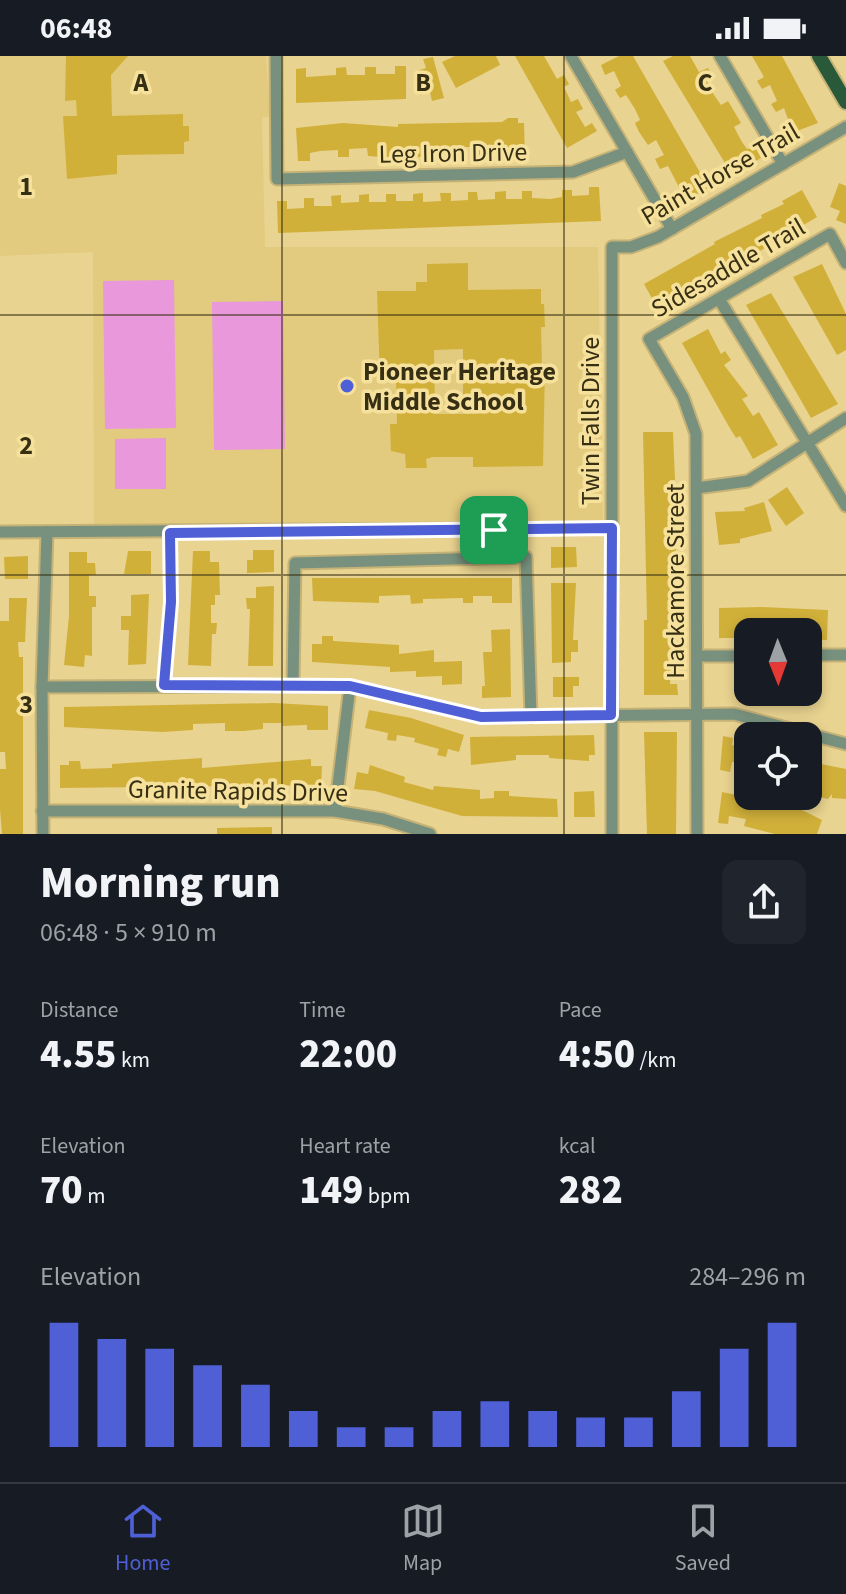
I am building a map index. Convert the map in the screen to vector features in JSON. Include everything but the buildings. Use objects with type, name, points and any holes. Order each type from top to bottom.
[{"type":"main road","points":[[819,56],[846,102]]},
{"type":"street","name":"Leg Iron Drive","points":[[276,56],[277,179],[573,172],[627,152]]},
{"type":"street","points":[[720,56],[783,164]]},
{"type":"street","points":[[575,57],[672,229]]},
{"type":"street","name":"Paint Horse Trail","points":[[612,247],[648,243],[846,127]]},
{"type":"street","name":"Sidesaddle Trail","points":[[649,339],[830,234],[846,263]]},
{"type":"street","name":"Twin Falls Drive","points":[[612,247],[612,834]]},
{"type":"street","points":[[719,299],[807,445],[845,501]]},
{"type":"street","name":"Hackamore Street","points":[[649,339],[683,397],[696,434],[697,834]]},
{"type":"street","points":[[697,488],[748,481],[846,418]]},
{"type":"street","points":[[0,532],[612,528]]},
{"type":"street","points":[[43,834],[42,687],[47,532]]},
{"type":"street","points":[[164,685],[171,602],[170,533]]},
{"type":"street","points":[[293,684],[295,563],[526,557],[531,717]]},
{"type":"street","points":[[822,655],[846,655]]},
{"type":"street","points":[[697,656],[734,656]]},
{"type":"street","points":[[42,687],[350,686],[471,715],[734,714],[846,744]]},
{"type":"street","points":[[335,811],[350,686]]},
{"type":"street","name":"Granite Rapids Drive","points":[[42,811],[335,811],[383,819],[430,834]]},
{"type":"shaded area","name":"Pioneer Heritage Middle School","points":[[0,56],[266,56],[270,117],[262,117],[265,247],[598,247],[603,520],[94,525],[93,252],[0,256]]},
{"type":"shaded area","points":[[174,280],[176,428],[105,429],[103,281]]},
{"type":"shaded area","points":[[283,301],[285,449],[214,450],[212,302]]},
{"type":"shaded area","points":[[166,438],[166,489],[115,489],[115,439]]},
{"type":"place","name":"Pioneer Heritage Middle School","points":[[347,386]]},
{"type":"route","points":[[612,528],[611,715],[481,717],[350,686],[164,685],[171,602],[170,533],[494,530],[612,528]]}]
